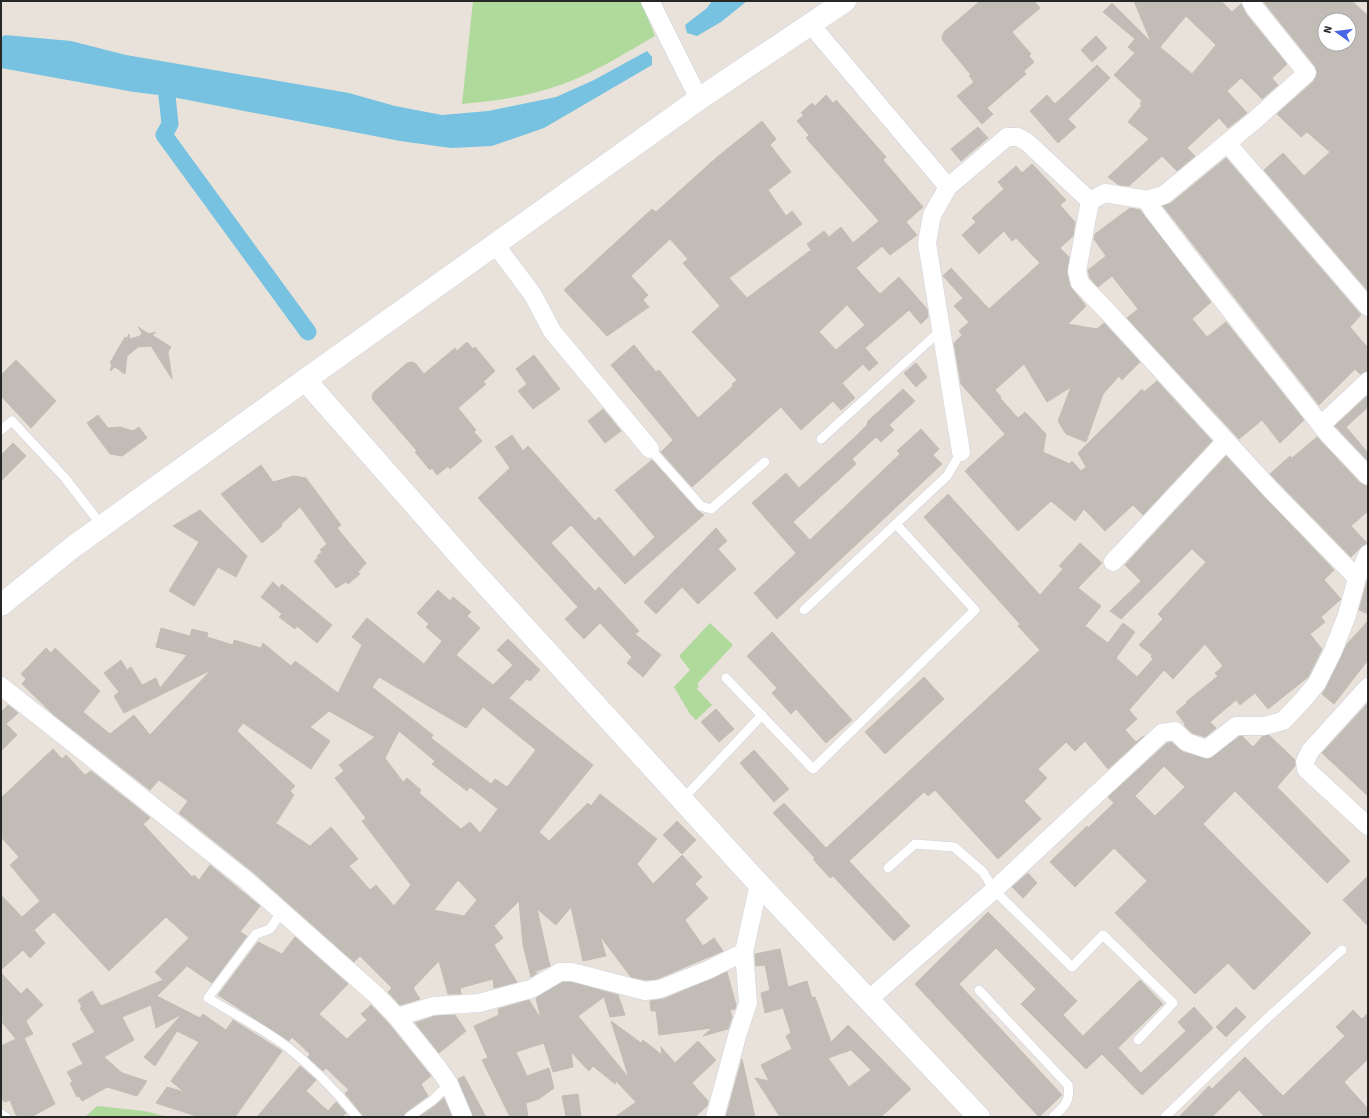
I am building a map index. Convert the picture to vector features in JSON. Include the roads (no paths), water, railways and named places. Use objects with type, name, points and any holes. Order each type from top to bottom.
[{"type":"main road","points":[[1,605],[73,546],[495,244],[699,99],[845,1]]},
{"type":"main road","points":[[305,380],[468,565],[682,800],[759,884],[979,1117]]},
{"type":"street","points":[[650,1],[699,99]]},
{"type":"street","points":[[1090,201],[1105,193],[1147,200],[1164,195],[1227,143],[1307,73],[1254,7],[1251,1]]},
{"type":"street","points":[[811,25],[948,187]]},
{"type":"street","points":[[961,452],[940,331],[927,243],[932,215],[948,187],[1007,137],[1018,136],[1027,142],[1090,201]]},
{"type":"street","points":[[1227,143],[1368,307]]},
{"type":"street","points":[[1147,200],[1152,210],[1321,425],[1368,476]]},
{"type":"street","points":[[1090,201],[1077,271],[1080,283],[1226,441],[1357,578]]},
{"type":"street","points":[[495,244],[533,295],[552,331],[650,449]]},
{"type":"street","points":[[1321,425],[1368,381]]},
{"type":"street","points":[[1113,562],[1226,441]]},
{"type":"street","points":[[868,1000],[994,890],[1162,734],[1175,731],[1186,742],[1207,749],[1236,726],[1264,726],[1283,721],[1302,701],[1316,683],[1333,651],[1347,615],[1357,578],[1368,554]]},
{"type":"street","points":[[1,686],[87,753],[282,911],[376,995],[397,1016],[449,1084],[463,1117]]},
{"type":"street","points":[[1368,687],[1310,751],[1305,762],[1306,769],[1368,826]]},
{"type":"street","points":[[715,1117],[737,1036],[748,1003],[744,952],[759,884]]},
{"type":"street","points":[[397,1016],[433,1006],[479,1003],[531,989],[560,972],[572,972],[645,991],[660,990],[708,970],[744,952]]},
{"type":"lane","points":[[821,439],[940,331]]},
{"type":"lane","points":[[1,430],[12,421],[65,478],[102,526]]},
{"type":"lane","points":[[650,449],[701,506],[711,509],[765,462]]},
{"type":"lane","points":[[804,610],[947,476],[961,452]]},
{"type":"lane","points":[[726,678],[813,770],[975,610],[896,524]]},
{"type":"lane","points":[[682,800],[762,715]]},
{"type":"lane","points":[[888,868],[915,844],[954,847],[983,872],[994,890],[1072,967],[1104,935],[1173,1003],[1138,1040]]},
{"type":"lane","points":[[282,911],[270,929],[256,934],[208,998],[285,1045],[332,1088],[357,1117]]},
{"type":"lane","points":[[1165,1117],[1261,1024],[1342,950]]},
{"type":"lane","points":[[979,990],[1068,1085],[1069,1094],[1067,1104],[1053,1117]]},
{"type":"lane","points":[[409,1117],[433,1100],[449,1084]]},
{"type":"lane","points":[[1,1114],[6,1117]]},
{"type":"water","points":[[712,1],[747,1],[721,22],[697,36],[687,33],[685,25],[707,8]]},
{"type":"water","points":[[5,35],[71,41],[126,55],[349,93],[395,106],[442,115],[488,111],[556,97],[594,80],[647,51],[652,57],[652,65],[544,128],[492,146],[451,148],[400,141],[167,96],[134,92],[1,68],[1,37]]},
{"type":"waterway","points":[[167,73],[167,96],[170,124],[164,135],[308,332]]}]
